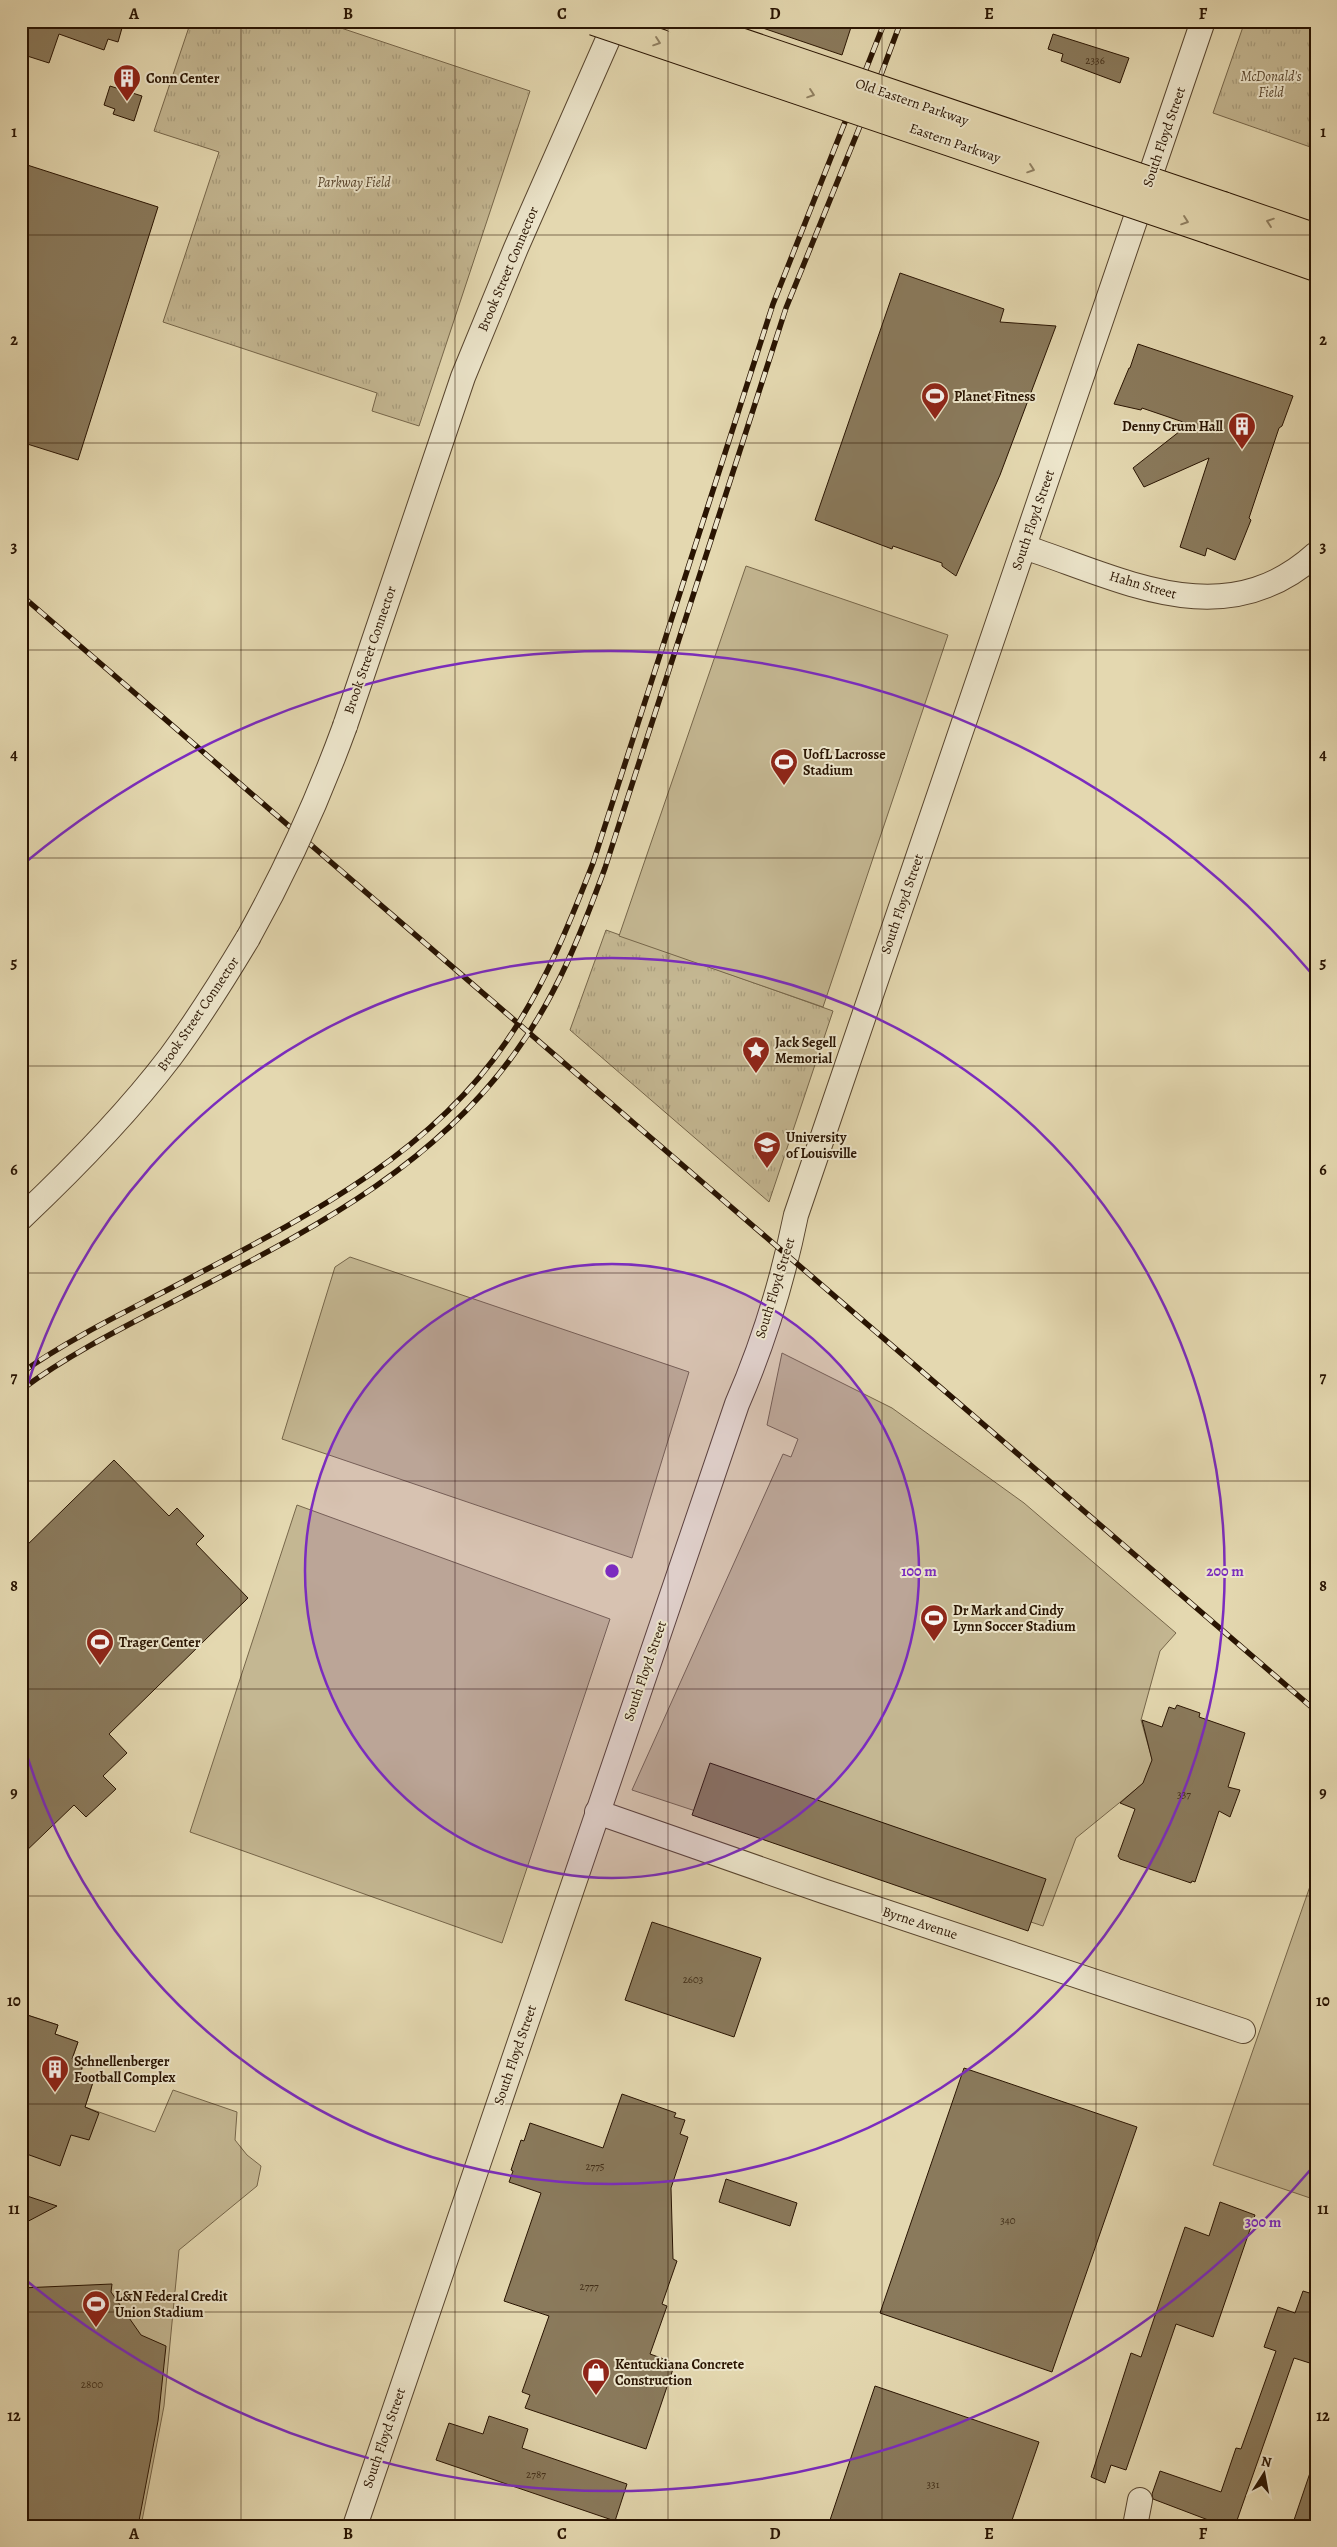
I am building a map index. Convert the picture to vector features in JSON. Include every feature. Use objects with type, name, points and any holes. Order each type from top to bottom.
[{"type":"main road","name":"Eastern Parkway","points":[[594,21],[1218,218],[1316,238]]},
{"type":"main road","name":"Eastern Parkway","points":[[677,21],[1218,218],[1268,250],[1316,267]]},
{"type":"main road","points":[[1268,250],[1316,284]]},
{"type":"street","name":"Brook Street Connector","points":[[21,1218],[64,1177],[141,1093],[191,1028],[248,938],[278,884],[326,777],[443,432],[470,360],[516,248],[616,21]]},
{"type":"street","name":"Old Eastern Parkway","points":[[677,21],[1148,182]]},
{"type":"street","name":"South Floyd Street","points":[[354,2526],[736,1404],[747,1380],[787,1257],[796,1215],[1204,21]]},
{"type":"street","name":"Hahn Street","points":[[1024,547],[1172,596],[1196,598],[1220,597],[1266,585],[1288,574],[1316,554]]},
{"type":"street","name":"Byrne Avenue","points":[[598,1812],[832,1894],[1243,2032]]},
{"type":"street","points":[[1135,2526],[1140,2500]]},
{"type":"green space","name":"Parkway Field","points":[[191,21],[320,21],[530,91],[419,426],[372,411],[377,393],[163,322],[219,152],[154,131]]},
{"type":"green space","name":"McDonald's Field","points":[[1245,21],[1316,21],[1316,149],[1213,113]]},
{"type":"green space","name":"UofL Lacrosse Stadium","points":[[746,566],[948,635],[823,1007],[619,936]]},
{"type":"green space","points":[[606,930],[833,1011],[769,1202],[570,1030]]},
{"type":"green space","points":[[350,1257],[689,1372],[632,1558],[282,1439],[335,1267]]},
{"type":"green space","name":"Dr Mark and Cindy Lynn Soccer Stadium","points":[[782,1353],[892,1408],[1024,1503],[1176,1633],[1160,1651],[1141,1720],[1156,1773],[1076,1838],[1043,1926],[632,1790],[783,1454],[791,1457],[798,1439],[767,1425]]},
{"type":"green space","points":[[297,1505],[610,1619],[502,1943],[190,1832]]},
{"type":"green space","points":[[1316,1869],[1316,2200],[1213,2165]]},
{"type":"green space","name":"L&N Federal Credit Union Stadium","points":[[21,2013],[58,2025],[55,2034],[78,2042],[72,2059],[84,2063],[80,2075],[94,2079],[85,2107],[155,2132],[173,2090],[237,2112],[235,2140],[247,2155],[261,2166],[257,2186],[179,2250],[164,2406],[141,2526],[21,2526]]},
{"type":"building","points":[[21,21],[124,21],[118,42],[108,39],[104,50],[59,34],[49,63],[21,54]]},
{"type":"building","points":[[751,21],[853,21],[842,55],[751,24]]},
{"type":"building","points":[[1053,34],[1129,58],[1120,83],[1061,61],[1063,54],[1048,49]]},
{"type":"building","name":"Conn Center","points":[[110,86],[142,96],[134,121],[113,114],[115,109],[104,105]]},
{"type":"building","points":[[21,163],[158,207],[78,460],[21,442]]},
{"type":"building","name":"Planet Fitness","points":[[900,273],[1004,309],[1000,322],[1056,326],[1000,475],[956,576],[942,566],[942,563],[893,546],[892,549],[815,520]]},
{"type":"building","name":"Denny Crum Hall","points":[[1138,344],[1293,396],[1282,426],[1279,428],[1249,518],[1251,520],[1235,560],[1207,548],[1205,556],[1180,547],[1209,458],[1144,487],[1133,468],[1189,424],[1142,408],[1141,410],[1114,404]]},
{"type":"building","name":"Trager Center","points":[[114,1460],[169,1516],[177,1508],[204,1536],[196,1544],[248,1598],[109,1734],[127,1753],[103,1776],[116,1789],[86,1817],[74,1805],[21,1856],[21,1551]]},
{"type":"building","points":[[1177,1705],[1200,1713],[1199,1717],[1245,1733],[1228,1787],[1240,1790],[1230,1817],[1219,1811],[1195,1882],[1192,1881],[1191,1883],[1120,1859],[1118,1856],[1135,1809],[1120,1803],[1143,1783],[1152,1760],[1142,1720],[1162,1727],[1169,1707],[1175,1709]]},
{"type":"building","points":[[710,1763],[1046,1879],[1028,1931],[692,1815]]},
{"type":"building","points":[[652,1922],[761,1958],[734,2037],[625,2000]]},
{"type":"building","name":"Schnellenberger Football Complex","points":[[21,2013],[58,2025],[55,2034],[78,2042],[72,2059],[84,2063],[79,2075],[94,2079],[85,2107],[99,2113],[89,2140],[71,2135],[60,2166],[21,2152]]},
{"type":"building","points":[[964,2068],[1137,2127],[1052,2372],[880,2313]]},
{"type":"building","points":[[622,2094],[676,2113],[674,2117],[685,2120],[680,2134],[688,2137],[671,2188],[673,2259],[677,2261],[662,2304],[667,2306],[650,2354],[675,2363],[646,2449],[525,2408],[530,2395],[522,2392],[549,2316],[504,2301],[541,2193],[509,2182],[521,2140],[524,2141],[530,2123],[603,2148]]},
{"type":"building","points":[[726,2179],[797,2203],[790,2226],[719,2202]]},
{"type":"building","points":[[21,2194],[57,2206],[21,2225]]},
{"type":"building","points":[[1220,2202],[1255,2215],[1213,2337],[1176,2324],[1126,2470],[1111,2465],[1105,2483],[1091,2477],[1131,2353],[1141,2357],[1185,2227],[1209,2236]]},
{"type":"building","points":[[112,2284],[111,2292],[141,2335],[166,2346],[158,2421],[138,2526],[21,2526],[21,2288]]},
{"type":"building","points":[[1303,2291],[1316,2295],[1316,2365],[1294,2358],[1235,2526],[1224,2526],[1153,2499],[1152,2494],[1160,2471],[1221,2492],[1236,2448],[1241,2449],[1276,2351],[1264,2347],[1278,2307],[1295,2313]]},
{"type":"building","points":[[875,2386],[1039,2442],[1010,2526],[828,2526]]},
{"type":"building","points":[[489,2416],[528,2429],[522,2448],[627,2484],[615,2521],[436,2460],[449,2423],[483,2434]]},
{"type":"building","points":[[1313,2464],[1316,2464],[1316,2526],[1292,2526]]},
{"type":"railway","points":[[21,1373],[84,1334],[281,1229],[365,1178],[405,1149],[442,1117],[476,1081],[520,1021],[555,955],[593,863],[773,304],[885,21]]},
{"type":"railway","points":[[21,1390],[87,1347],[249,1262],[335,1213],[376,1186],[415,1157],[452,1125],[486,1089],[531,1029],[567,962],[605,868],[786,308],[901,21]]},
{"type":"railway","points":[[21,595],[1316,1711]]},
{"type":"place","name":"Conn Center","points":[[127,102]]},
{"type":"place","name":"Planet Fitness","points":[[935,420]]},
{"type":"place","name":"Denny Crum Hall","points":[[1242,450]]},
{"type":"place","name":"UofL Lacrosse Stadium","points":[[784,786]]},
{"type":"place","name":"Jack Segell Memorial","points":[[756,1074]]},
{"type":"place","name":"University of Louisville","points":[[767,1169]]},
{"type":"place","name":"Dr Mark and Cindy Lynn Soccer Stadium","points":[[934,1642]]},
{"type":"place","name":"Trager Center","points":[[100,1666]]},
{"type":"place","name":"Schnellenberger Football Complex","points":[[55,2093]]},
{"type":"place","name":"L&N Federal Credit Union Stadium","points":[[96,2328]]},
{"type":"place","name":"Kentuckiana Concrete Construction","points":[[596,2396]]}]
